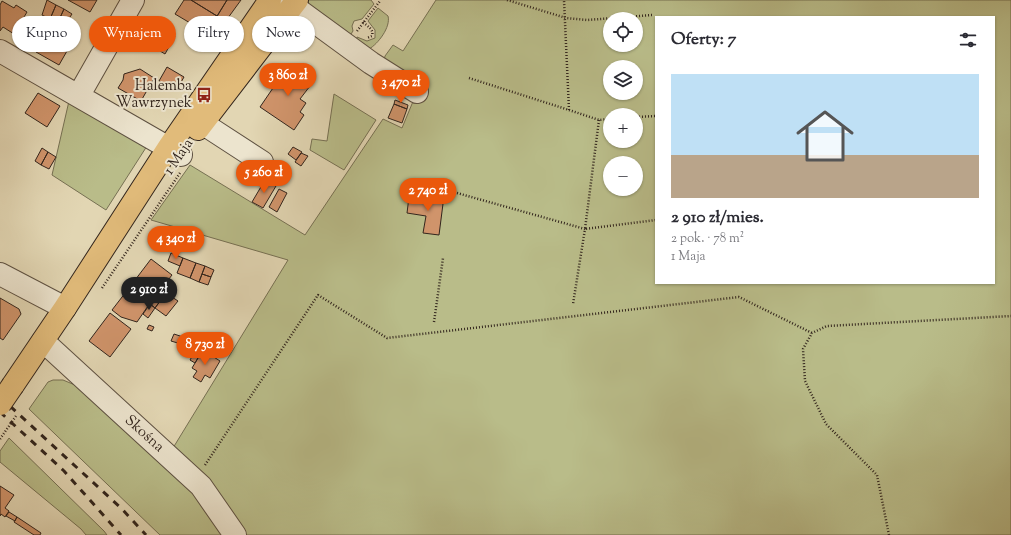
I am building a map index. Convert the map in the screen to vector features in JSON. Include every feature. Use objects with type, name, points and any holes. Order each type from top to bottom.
[{"type":"main road","name":"1 Maja","points":[[177,158],[264,9],[293,2]]},
{"type":"main road","name":"1 Maja","points":[[0,404],[65,308],[129,231],[177,158],[293,2]]},
{"type":"street","points":[[79,95],[133,0]]},
{"type":"street","points":[[293,2],[357,38],[371,64],[417,92]]},
{"type":"street","points":[[0,51],[79,95],[177,158]]},
{"type":"street","points":[[202,124],[262,162]]},
{"type":"street","points":[[0,274],[65,308]]},
{"type":"street","name":"Skośna","points":[[43,341],[202,486],[235,535]]},
{"type":"path","points":[[507,0],[566,18],[587,20],[652,15]]},
{"type":"path","points":[[564,0],[569,110]]},
{"type":"path","points":[[363,22],[372,29],[372,36],[357,38],[363,22],[380,1]]},
{"type":"path","points":[[469,78],[599,120],[603,120]]},
{"type":"path","points":[[643,117],[655,116]]},
{"type":"path","points":[[573,304],[585,229],[599,120]]},
{"type":"path","points":[[99,293],[177,158]]},
{"type":"path","points":[[456,193],[585,229],[655,220]]},
{"type":"path","points":[[434,322],[442,258]]},
{"type":"path","points":[[195,480],[318,295],[387,338],[739,298],[812,333]]},
{"type":"path","points":[[888,535],[877,475],[826,424],[805,381],[803,349],[812,333],[828,326],[1011,316]]},
{"type":"green space","points":[[308,0],[371,0],[374,4],[362,19],[354,21],[352,26],[353,31],[347,40],[308,4]]},
{"type":"green space","points":[[436,0],[1011,0],[1011,535],[244,535],[173,448],[288,260],[151,220],[190,165],[305,235],[383,119],[402,128],[419,87],[384,61],[385,56],[393,45],[403,51]]},
{"type":"green space","points":[[378,8],[388,16],[388,25],[383,35],[373,47],[369,49],[355,45],[357,37],[367,41],[375,38],[375,30],[368,21]]},
{"type":"green space","points":[[334,94],[376,120],[344,170],[310,150],[312,139],[327,141]]},
{"type":"green space","points":[[69,101],[147,146],[106,210],[52,175]]},
{"type":"green space","points":[[53,380],[63,380],[75,385],[194,487],[226,535],[160,535],[29,409],[48,382]]},
{"type":"green space","points":[[9,438],[107,535],[86,535],[81,529],[0,462],[0,451]]},
{"type":"building","points":[[47,0],[56,5],[51,16],[42,15]]},
{"type":"building","points":[[68,0],[97,0],[90,12]]},
{"type":"building","points":[[184,0],[191,0],[217,16],[184,16],[184,19],[175,14]]},
{"type":"building","points":[[191,0],[227,0],[217,16]]},
{"type":"building","points":[[227,0],[241,0],[229,16],[217,16]]},
{"type":"building","points":[[2,1],[14,8],[16,5],[27,12],[25,16],[12,16],[12,33],[3,27],[0,31],[0,5]]},
{"type":"building","points":[[56,5],[64,9],[61,16],[51,16]]},
{"type":"building","points":[[64,9],[72,14],[71,16],[61,16]]},
{"type":"building","points":[[36,52],[66,52],[59,65]]},
{"type":"building","points":[[295,64],[307,68],[308,73],[311,76],[306,83],[310,86],[300,99],[306,103],[300,112],[304,115],[294,130],[260,107],[286,69],[290,72]]},
{"type":"building","points":[[167,67],[184,77],[176,91],[159,81]]},
{"type":"building","points":[[140,69],[154,78],[141,101],[118,88],[123,80],[124,74]]},
{"type":"building","points":[[38,93],[60,106],[47,127],[25,113]]},
{"type":"building","points":[[395,100],[408,105],[407,109],[394,104]]},
{"type":"building","points":[[394,104],[407,109],[402,123],[388,118]]},
{"type":"building","points":[[293,147],[302,152],[296,160],[288,154]]},
{"type":"building","points":[[42,148],[48,152],[41,165],[35,161]]},
{"type":"building","points":[[48,152],[56,157],[49,169],[41,165]]},
{"type":"building","points":[[301,153],[308,156],[301,166],[295,162]]},
{"type":"building","points":[[265,180],[276,186],[263,208],[252,202]]},
{"type":"building","points":[[279,189],[287,193],[277,212],[269,207]]},
{"type":"building","points":[[429,194],[444,196],[439,235],[423,233],[426,216],[407,213],[409,197],[428,200]]},
{"type":"building","points":[[171,253],[183,258],[180,266],[168,261]]},
{"type":"building","points":[[183,258],[196,263],[190,278],[177,273]]},
{"type":"building","points":[[151,259],[172,275],[150,303],[129,288]]},
{"type":"building","points":[[196,263],[205,266],[199,282],[190,278]]},
{"type":"building","points":[[205,266],[214,270],[211,277],[202,274]]},
{"type":"building","points":[[202,274],[211,277],[208,285],[199,282]]},
{"type":"building","points":[[129,288],[150,303],[137,322],[121,317],[112,310]]},
{"type":"building","points":[[161,289],[166,293],[155,308],[150,304]]},
{"type":"building","points":[[166,293],[178,301],[166,316],[155,308]]},
{"type":"building","points":[[0,298],[19,309],[21,314],[3,340],[0,338]]},
{"type":"building","points":[[150,304],[155,308],[148,318],[143,314]]},
{"type":"building","points":[[110,313],[131,329],[110,357],[89,341]]},
{"type":"building","points":[[149,325],[154,327],[152,331],[147,329]]},
{"type":"building","points":[[174,334],[183,337],[181,344],[171,341]]},
{"type":"building","points":[[198,347],[203,350],[199,356],[194,353]]},
{"type":"building","points":[[203,350],[220,361],[210,378],[205,375],[201,382],[193,377],[197,371],[192,368]]},
{"type":"building","points":[[194,353],[199,356],[195,363],[190,360]]},
{"type":"building","points":[[0,486],[14,495],[5,508],[9,511],[5,517],[1,514],[0,516]]},
{"type":"building","points":[[9,512],[17,517],[15,521],[6,516]]},
{"type":"building","points":[[17,517],[41,533],[40,535],[34,535],[14,522]]},
{"type":"railway","points":[[0,397],[122,509],[146,535]]},
{"type":"railway","points":[[0,412],[64,471],[121,535]]},
{"type":"place","name":"Halemba Wawrzynek","points":[[204,95]]}]
